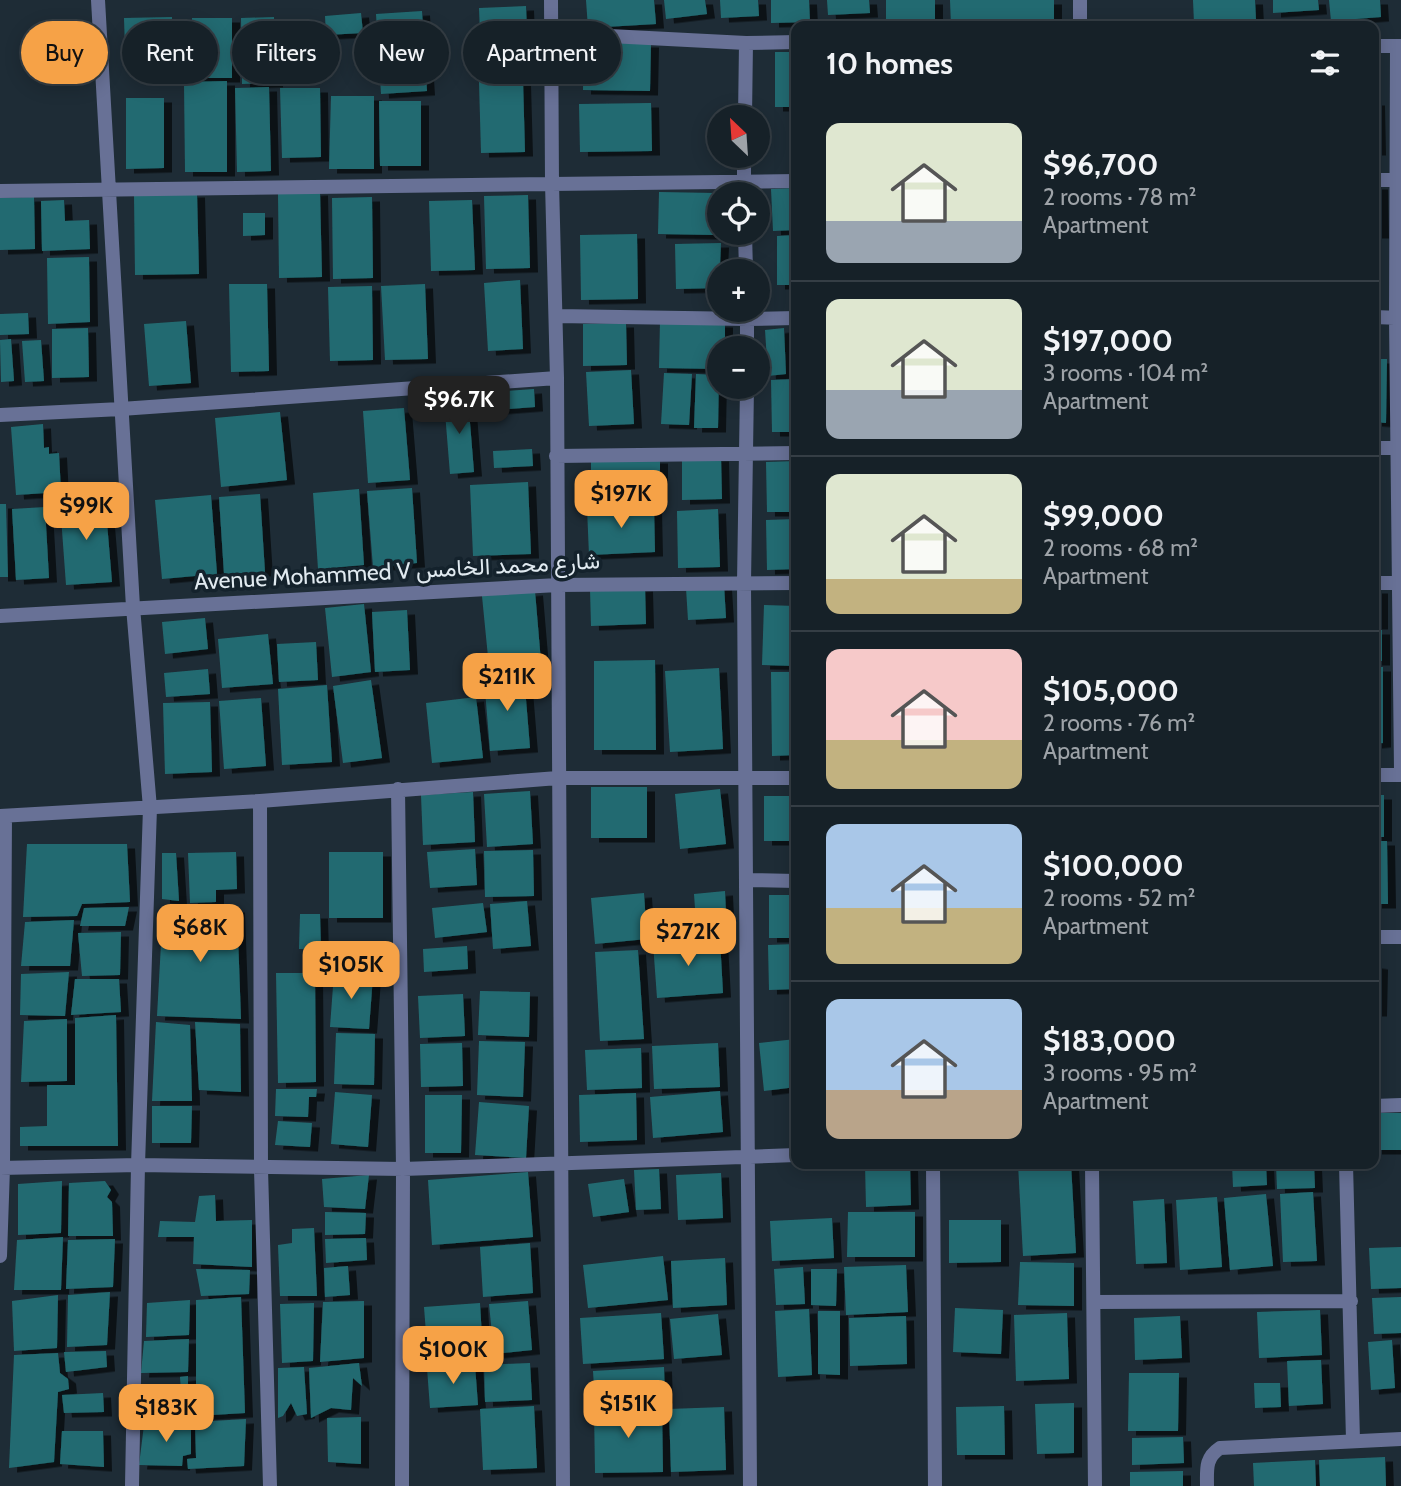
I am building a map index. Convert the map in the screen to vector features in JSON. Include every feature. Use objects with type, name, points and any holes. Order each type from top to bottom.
[{"type":"street","points":[[98,0],[133,607],[150,808],[138,1165],[132,1486]]},
{"type":"street","points":[[551,0],[551,21]]},
{"type":"street","points":[[1080,0],[1080,21]]},
{"type":"street","points":[[621,37],[791,43]]},
{"type":"street","points":[[745,105],[746,43]]},
{"type":"street","points":[[1379,46],[1399,46],[1401,773],[1379,775]]},
{"type":"street","points":[[551,84],[557,316],[563,1486]]},
{"type":"street","points":[[1379,180],[1399,180]]},
{"type":"street","points":[[770,184],[791,182]]},
{"type":"street","points":[[0,191],[552,183],[707,187]]},
{"type":"street","points":[[557,316],[707,315]]},
{"type":"street","points":[[770,316],[791,318]]},
{"type":"street","points":[[1379,317],[1399,318]]},
{"type":"street","points":[[0,415],[557,378]]},
{"type":"street","points":[[747,399],[744,583],[750,1486]]},
{"type":"street","points":[[1379,448],[1399,448]]},
{"type":"street","points":[[556,456],[791,453]]},
{"type":"street","name":"Avenue Mohammed V شارع محمد الخامس","points":[[0,616],[558,585],[791,583]]},
{"type":"street","points":[[1379,583],[1400,583]]},
{"type":"street","points":[[0,1256],[3,816],[260,801],[558,778],[791,778]]},
{"type":"street","points":[[398,789],[403,1169],[402,1486]]},
{"type":"street","points":[[260,801],[261,1169],[270,1486]]},
{"type":"street","points":[[748,880],[791,881]]},
{"type":"street","points":[[1379,937],[1401,937]]},
{"type":"street","points":[[1379,1106],[1401,1105]]},
{"type":"street","points":[[2,1168],[138,1165],[261,1169],[403,1169],[791,1156]]},
{"type":"street","points":[[933,1169],[935,1486]]},
{"type":"street","points":[[1092,1169],[1096,1486]]},
{"type":"street","points":[[1346,1169],[1353,1440]]},
{"type":"street","points":[[1094,1302],[1351,1301]]},
{"type":"street","points":[[1207,1486],[1207,1462],[1212,1453],[1220,1448],[1401,1439]]},
{"type":"building","points":[[586,0],[654,0],[656,24],[621,26],[621,21],[588,21]]},
{"type":"building","points":[[664,0],[705,0],[707,14],[666,19]]},
{"type":"building","points":[[720,0],[758,0],[759,16],[721,18]]},
{"type":"building","points":[[771,0],[809,0],[810,21],[771,23]]},
{"type":"building","points":[[827,0],[869,0],[870,13],[828,15]]},
{"type":"building","points":[[886,0],[935,0],[935,21],[886,21]]},
{"type":"building","points":[[950,0],[1054,0],[1054,21],[951,21]]},
{"type":"building","points":[[1193,0],[1255,0],[1256,20],[1194,21]]},
{"type":"building","points":[[1273,0],[1318,0],[1319,10],[1273,13]]},
{"type":"building","points":[[1329,0],[1380,0],[1381,17],[1331,21]]},
{"type":"building","points":[[526,6],[527,21],[480,21],[479,8]]},
{"type":"building","points":[[422,11],[423,21],[376,21],[376,14]]},
{"type":"building","points":[[361,13],[362,21],[354,21],[354,33],[340,34],[340,21],[325,21],[325,16]]},
{"type":"building","points":[[172,17],[172,21],[124,21],[124,18]]},
{"type":"building","points":[[274,17],[274,21],[241,21],[241,18]]},
{"type":"building","points":[[192,18],[232,18],[232,78],[218,78],[218,21],[192,21]]},
{"type":"building","points":[[621,43],[651,43],[650,91],[583,90],[583,84],[621,84]]},
{"type":"building","points":[[775,52],[791,52],[791,107],[775,107]]},
{"type":"building","points":[[218,81],[227,81],[227,172],[185,172],[184,84],[218,84]]},
{"type":"building","points":[[380,84],[427,84],[427,91],[381,94]]},
{"type":"building","points":[[479,84],[523,84],[525,152],[481,153]]},
{"type":"building","points":[[269,87],[271,171],[237,172],[235,88]]},
{"type":"building","points":[[280,88],[320,88],[321,157],[282,158]]},
{"type":"building","points":[[331,96],[374,96],[374,169],[329,169]]},
{"type":"building","points":[[126,98],[164,98],[164,168],[126,169]]},
{"type":"building","points":[[379,101],[421,101],[421,166],[380,166]]},
{"type":"building","points":[[651,103],[652,151],[580,152],[579,104]]},
{"type":"building","points":[[1379,185],[1380,185],[1379,234]]},
{"type":"building","points":[[791,188],[791,230],[773,231],[771,189]]},
{"type":"building","points":[[320,191],[322,277],[279,278],[278,193]]},
{"type":"building","points":[[659,192],[707,193],[707,235],[658,234]]},
{"type":"building","points":[[197,193],[199,274],[135,275],[134,194]]},
{"type":"building","points":[[528,195],[530,268],[486,269],[484,196]]},
{"type":"building","points":[[34,197],[35,249],[0,250],[0,198]]},
{"type":"building","points":[[372,197],[373,278],[333,279],[332,198]]},
{"type":"building","points":[[64,200],[65,221],[89,220],[90,249],[42,251],[41,201]]},
{"type":"building","points":[[472,200],[475,270],[431,271],[429,201]]},
{"type":"building","points":[[243,213],[265,213],[265,235],[243,236]]},
{"type":"building","points":[[637,234],[638,299],[581,300],[580,235]]},
{"type":"building","points":[[791,235],[791,285],[777,285],[777,236]]},
{"type":"building","points":[[675,244],[721,245],[720,259],[707,259],[707,288],[676,289]]},
{"type":"building","points":[[89,257],[90,322],[48,324],[47,258]]},
{"type":"building","points":[[520,280],[523,349],[488,351],[484,283]]},
{"type":"building","points":[[229,284],[267,284],[269,371],[231,372]]},
{"type":"building","points":[[425,284],[428,359],[385,360],[381,286]]},
{"type":"building","points":[[372,286],[373,360],[330,361],[328,287]]},
{"type":"building","points":[[28,313],[29,334],[0,335],[0,314]]},
{"type":"building","points":[[186,321],[191,383],[149,386],[144,324]]},
{"type":"building","points":[[660,321],[725,323],[725,336],[707,336],[707,369],[659,368]]},
{"type":"building","points":[[626,323],[627,365],[583,366],[583,324]]},
{"type":"building","points":[[88,328],[89,377],[52,378],[52,329]]},
{"type":"building","points":[[784,328],[786,374],[770,376],[770,336],[765,336],[765,330]]},
{"type":"building","points":[[11,339],[14,381],[1,382],[0,340]]},
{"type":"building","points":[[41,340],[44,381],[25,382],[22,341]]},
{"type":"building","points":[[1379,359],[1387,359],[1386,423],[1379,422]]},
{"type":"building","points":[[631,370],[634,424],[589,426],[586,372]]},
{"type":"building","points":[[664,373],[692,374],[689,425],[661,424]]},
{"type":"building","points":[[696,374],[707,374],[707,399],[719,399],[718,428],[694,428]]},
{"type":"building","points":[[791,379],[791,432],[772,432],[771,380]]},
{"type":"building","points":[[534,389],[535,407],[494,410],[493,392]]},
{"type":"building","points":[[468,398],[474,472],[450,474],[444,400]]},
{"type":"building","points":[[404,408],[410,480],[368,483],[363,411]]},
{"type":"building","points":[[280,412],[287,480],[221,487],[215,418]]},
{"type":"building","points":[[43,424],[44,448],[49,447],[49,454],[59,453],[61,492],[16,495],[11,427]]},
{"type":"building","points":[[532,449],[533,466],[494,468],[493,451]]},
{"type":"building","points":[[721,457],[722,499],[682,500],[682,458]]},
{"type":"building","points":[[591,459],[660,459],[660,496],[591,496]]},
{"type":"building","points":[[791,461],[791,512],[767,512],[766,462]]},
{"type":"building","points":[[528,482],[531,554],[473,556],[470,485]]},
{"type":"building","points":[[412,488],[417,563],[373,567],[367,491]]},
{"type":"building","points":[[359,489],[364,565],[318,569],[313,493]]},
{"type":"building","points":[[260,494],[265,572],[224,574],[219,497]]},
{"type":"building","points":[[211,495],[217,574],[162,579],[155,500]]},
{"type":"building","points":[[105,499],[112,582],[66,585],[60,503]]},
{"type":"building","points":[[0,504],[6,504],[8,577],[0,577]]},
{"type":"building","points":[[654,506],[655,552],[589,555],[587,508]]},
{"type":"building","points":[[45,507],[49,578],[16,580],[12,509]]},
{"type":"building","points":[[718,509],[720,567],[678,568],[677,511]]},
{"type":"building","points":[[791,519],[791,569],[767,570],[766,520]]},
{"type":"building","points":[[724,585],[726,618],[688,620],[686,588]]},
{"type":"building","points":[[645,587],[646,624],[591,626],[590,589]]},
{"type":"building","points":[[1379,589],[1380,589],[1379,625]]},
{"type":"building","points":[[535,591],[541,662],[489,667],[482,596]]},
{"type":"building","points":[[364,604],[371,672],[332,677],[325,608]]},
{"type":"building","points":[[764,605],[791,606],[791,666],[762,665]]},
{"type":"building","points":[[407,610],[410,670],[375,672],[372,612]]},
{"type":"building","points":[[205,618],[208,649],[165,654],[162,622]]},
{"type":"building","points":[[1379,630],[1382,630],[1382,661],[1379,661]]},
{"type":"building","points":[[268,634],[273,684],[222,688],[218,639]]},
{"type":"building","points":[[316,642],[318,680],[279,682],[277,644]]},
{"type":"building","points":[[655,660],[656,750],[594,750],[594,661]]},
{"type":"building","points":[[1379,667],[1383,667],[1383,743],[1379,743]]},
{"type":"building","points":[[719,668],[723,749],[670,752],[665,671]]},
{"type":"building","points":[[208,669],[210,694],[166,697],[164,673]]},
{"type":"building","points":[[771,672],[791,672],[791,755],[772,756]]},
{"type":"building","points":[[524,675],[530,748],[490,751],[484,678]]},
{"type":"building","points":[[371,680],[382,758],[343,763],[333,686]]},
{"type":"building","points":[[327,685],[332,762],[282,765],[278,689]]},
{"type":"building","points":[[476,697],[483,758],[432,763],[426,703]]},
{"type":"building","points":[[261,698],[266,766],[224,769],[219,701]]},
{"type":"building","points":[[210,702],[212,772],[165,774],[163,703]]},
{"type":"building","points":[[591,787],[647,787],[647,838],[591,838]]},
{"type":"building","points":[[720,789],[726,844],[680,849],[675,794]]},
{"type":"building","points":[[530,791],[533,844],[487,847],[484,794]]},
{"type":"building","points":[[473,792],[475,842],[423,845],[421,795]]},
{"type":"building","points":[[1379,795],[1384,795],[1384,837],[1379,837]]},
{"type":"building","points":[[764,796],[791,796],[791,841],[764,841]]},
{"type":"building","points":[[1379,841],[1387,841],[1388,904],[1379,904]]},
{"type":"building","points":[[27,844],[127,844],[130,902],[82,904],[77,916],[23,917]]},
{"type":"building","points":[[475,849],[477,885],[430,888],[427,852]]},
{"type":"building","points":[[533,850],[534,896],[485,897],[484,851]]},
{"type":"building","points":[[236,852],[237,889],[216,890],[216,902],[190,903],[188,853]]},
{"type":"building","points":[[329,852],[383,852],[383,918],[329,918]]},
{"type":"building","points":[[162,853],[176,853],[179,901],[162,899]]},
{"type":"building","points":[[725,891],[727,935],[697,936],[694,894]]},
{"type":"building","points":[[644,893],[647,939],[595,944],[591,898]]},
{"type":"building","points":[[769,895],[791,895],[791,938],[769,938]]},
{"type":"building","points":[[527,901],[531,946],[493,949],[490,904]]},
{"type":"building","points":[[483,903],[487,932],[435,938],[432,908]]},
{"type":"building","points":[[129,907],[125,926],[80,926],[84,908]]},
{"type":"building","points":[[163,908],[237,908],[241,1019],[157,1016]]},
{"type":"building","points":[[300,914],[320,914],[321,949],[299,949]]},
{"type":"building","points":[[74,920],[70,966],[21,966],[25,922]]},
{"type":"building","points":[[121,932],[120,975],[82,976],[78,933]]},
{"type":"building","points":[[720,939],[723,993],[657,998],[653,943]]},
{"type":"building","points":[[791,944],[791,989],[769,990],[768,945]]},
{"type":"building","points":[[467,946],[468,969],[424,972],[423,949]]},
{"type":"building","points":[[638,950],[644,1039],[600,1041],[595,952]]},
{"type":"building","points":[[69,972],[65,1016],[20,1015],[21,974]]},
{"type":"building","points":[[276,973],[315,973],[316,1082],[278,1083]]},
{"type":"building","points":[[334,973],[373,976],[369,1029],[330,1027]]},
{"type":"building","points":[[75,979],[119,979],[121,1012],[71,1015]]},
{"type":"building","points":[[480,991],[530,992],[529,1037],[478,1035]]},
{"type":"building","points":[[463,994],[465,1036],[420,1038],[418,996]]},
{"type":"building","points":[[116,1015],[118,1146],[20,1146],[20,1127],[47,1126],[47,1085],[75,1085],[75,1018]]},
{"type":"building","points":[[67,1019],[67,1081],[21,1082],[24,1021]]},
{"type":"building","points":[[156,1022],[190,1025],[192,1101],[152,1101]]},
{"type":"building","points":[[195,1022],[240,1024],[241,1092],[199,1090]]},
{"type":"building","points":[[336,1033],[375,1034],[374,1085],[334,1084]]},
{"type":"building","points":[[791,1040],[791,1088],[764,1091],[759,1043]]},
{"type":"building","points":[[479,1041],[525,1042],[523,1097],[477,1095]]},
{"type":"building","points":[[462,1043],[463,1086],[421,1087],[420,1044]]},
{"type":"building","points":[[718,1043],[720,1087],[654,1089],[652,1046]]},
{"type":"building","points":[[641,1048],[642,1088],[587,1090],[585,1050]]},
{"type":"building","points":[[276,1089],[317,1089],[316,1097],[309,1097],[308,1117],[275,1116]]},
{"type":"building","points":[[720,1091],[723,1132],[653,1138],[650,1097]]},
{"type":"building","points":[[335,1092],[372,1095],[368,1147],[331,1144]]},
{"type":"building","points":[[636,1093],[637,1140],[580,1142],[579,1095]]},
{"type":"building","points":[[425,1095],[462,1095],[461,1153],[425,1153]]},
{"type":"building","points":[[479,1102],[529,1106],[526,1158],[475,1155]]},
{"type":"building","points":[[152,1106],[192,1106],[191,1143],[152,1143]]},
{"type":"building","points":[[1379,1113],[1401,1113],[1401,1150],[1379,1150]]},
{"type":"building","points":[[278,1121],[312,1123],[310,1147],[275,1145]]},
{"type":"building","points":[[659,1169],[661,1209],[636,1210],[634,1170]]},
{"type":"building","points":[[865,1169],[910,1169],[911,1205],[866,1207]]},
{"type":"building","points":[[1018,1169],[1071,1169],[1076,1253],[1023,1256]]},
{"type":"building","points":[[1232,1169],[1266,1169],[1267,1185],[1233,1187]]},
{"type":"building","points":[[1276,1169],[1314,1169],[1315,1188],[1277,1189]]},
{"type":"building","points":[[528,1172],[533,1237],[432,1245],[428,1180]]},
{"type":"building","points":[[721,1173],[723,1218],[678,1220],[676,1175]]},
{"type":"building","points":[[369,1175],[365,1209],[324,1207],[322,1179]]},
{"type":"building","points":[[624,1179],[629,1212],[593,1217],[588,1184]]},
{"type":"building","points":[[62,1181],[61,1233],[18,1235],[18,1184]]},
{"type":"building","points":[[105,1181],[111,1190],[107,1197],[112,1202],[113,1236],[68,1236],[69,1183]]},
{"type":"building","points":[[1313,1192],[1317,1261],[1283,1262],[1280,1194]]},
{"type":"building","points":[[1266,1194],[1273,1266],[1230,1270],[1224,1198]]},
{"type":"building","points":[[215,1195],[216,1221],[252,1220],[252,1267],[193,1264],[194,1237],[158,1237],[160,1221],[195,1222],[199,1196]]},
{"type":"building","points":[[1217,1197],[1222,1267],[1180,1270],[1176,1200]]},
{"type":"building","points":[[1164,1199],[1167,1263],[1136,1264],[1133,1201]]},
{"type":"building","points":[[325,1212],[366,1213],[365,1234],[325,1235]]},
{"type":"building","points":[[848,1212],[915,1212],[915,1257],[847,1257]]},
{"type":"building","points":[[832,1218],[834,1258],[772,1261],[770,1221]]},
{"type":"building","points":[[949,1220],[1001,1220],[1001,1262],[949,1263]]},
{"type":"building","points":[[314,1228],[317,1296],[280,1296],[278,1245],[292,1243],[292,1229]]},
{"type":"building","points":[[63,1237],[61,1290],[14,1290],[17,1240]]},
{"type":"building","points":[[366,1238],[367,1260],[326,1263],[325,1239]]},
{"type":"building","points":[[115,1239],[113,1287],[66,1289],[68,1240]]},
{"type":"building","points":[[530,1243],[533,1293],[483,1297],[480,1247]]},
{"type":"building","points":[[1401,1247],[1401,1288],[1371,1289],[1369,1248]]},
{"type":"building","points":[[663,1256],[668,1300],[588,1308],[583,1265]]},
{"type":"building","points":[[725,1258],[727,1305],[673,1308],[671,1261]]},
{"type":"building","points":[[1020,1262],[1074,1263],[1074,1306],[1018,1305]]},
{"type":"building","points":[[906,1265],[908,1312],[846,1315],[844,1267]]},
{"type":"building","points":[[348,1266],[350,1295],[325,1297],[324,1268]]},
{"type":"building","points":[[803,1267],[805,1304],[776,1305],[774,1269]]},
{"type":"building","points":[[196,1269],[250,1270],[249,1294],[201,1296]]},
{"type":"building","points":[[811,1269],[837,1269],[836,1306],[811,1305]]},
{"type":"building","points":[[110,1292],[107,1345],[67,1347],[68,1295]]},
{"type":"building","points":[[58,1295],[57,1348],[14,1351],[12,1301]]},
{"type":"building","points":[[241,1297],[245,1413],[196,1416],[196,1300]]},
{"type":"building","points":[[1401,1297],[1401,1333],[1374,1334],[1372,1298]]},
{"type":"building","points":[[190,1300],[189,1335],[146,1337],[147,1303]]},
{"type":"building","points":[[364,1301],[364,1358],[320,1362],[323,1302]]},
{"type":"building","points":[[528,1301],[532,1350],[494,1354],[489,1304]]},
{"type":"building","points":[[314,1303],[313,1361],[282,1363],[280,1304]]},
{"type":"building","points":[[480,1303],[483,1355],[428,1359],[424,1307]]},
{"type":"building","points":[[955,1308],[1003,1310],[1001,1354],[953,1352]]},
{"type":"building","points":[[809,1309],[812,1375],[778,1377],[775,1311]]},
{"type":"building","points":[[1320,1310],[1322,1355],[1259,1358],[1257,1312]]},
{"type":"building","points":[[818,1311],[840,1311],[840,1375],[818,1374]]},
{"type":"building","points":[[661,1313],[664,1359],[583,1364],[580,1318]]},
{"type":"building","points":[[1067,1313],[1069,1379],[1016,1381],[1014,1315]]},
{"type":"building","points":[[718,1314],[722,1355],[674,1359],[670,1319]]},
{"type":"building","points":[[906,1316],[907,1364],[850,1366],[849,1318]]},
{"type":"building","points":[[1180,1316],[1182,1358],[1135,1360],[1134,1318]]},
{"type":"building","points":[[189,1339],[188,1372],[141,1373],[144,1341]]},
{"type":"building","points":[[1392,1340],[1395,1388],[1371,1390],[1368,1342]]},
{"type":"building","points":[[106,1351],[107,1367],[66,1372],[64,1352]]},
{"type":"building","points":[[58,1353],[60,1373],[68,1379],[69,1389],[58,1392],[54,1462],[9,1468],[14,1355]]},
{"type":"building","points":[[1321,1360],[1323,1404],[1289,1406],[1287,1361]]},
{"type":"building","points":[[359,1363],[362,1386],[353,1378],[351,1410],[331,1408],[311,1418],[309,1368]]},
{"type":"building","points":[[530,1363],[532,1400],[485,1402],[484,1365]]},
{"type":"building","points":[[475,1365],[478,1405],[430,1408],[427,1368]]},
{"type":"building","points":[[304,1367],[307,1414],[297,1416],[291,1403],[283,1416],[278,1418],[278,1368]]},
{"type":"building","points":[[664,1367],[665,1399],[595,1403],[593,1371]]},
{"type":"building","points":[[1129,1373],[1179,1373],[1178,1431],[1128,1431]]},
{"type":"building","points":[[188,1376],[188,1417],[141,1420],[144,1392],[181,1391],[180,1377]]},
{"type":"building","points":[[1254,1383],[1280,1383],[1281,1407],[1255,1408]]},
{"type":"building","points":[[103,1393],[104,1412],[64,1413],[62,1395]]},
{"type":"building","points":[[1074,1403],[1074,1453],[1037,1454],[1035,1404]]},
{"type":"building","points":[[534,1406],[537,1468],[483,1470],[480,1409]]},
{"type":"building","points":[[1004,1406],[1005,1455],[957,1455],[956,1407]]},
{"type":"building","points":[[662,1407],[663,1472],[595,1473],[594,1408]]},
{"type":"building","points":[[724,1407],[726,1470],[671,1472],[669,1409]]},
{"type":"building","points":[[361,1417],[361,1464],[328,1462],[327,1418]]},
{"type":"building","points":[[246,1419],[244,1466],[188,1469],[187,1459],[196,1458],[195,1422]]},
{"type":"building","points":[[191,1422],[191,1454],[183,1456],[182,1466],[139,1465],[144,1425]]},
{"type":"building","points":[[62,1431],[103,1431],[104,1467],[60,1464]]},
{"type":"building","points":[[1183,1437],[1184,1463],[1132,1465],[1132,1438]]},
{"type":"building","points":[[1385,1457],[1386,1486],[1320,1486],[1319,1460]]},
{"type":"building","points":[[1315,1460],[1316,1486],[1254,1486],[1253,1463]]},
{"type":"building","points":[[1183,1471],[1183,1486],[1130,1486],[1130,1472]]}]
